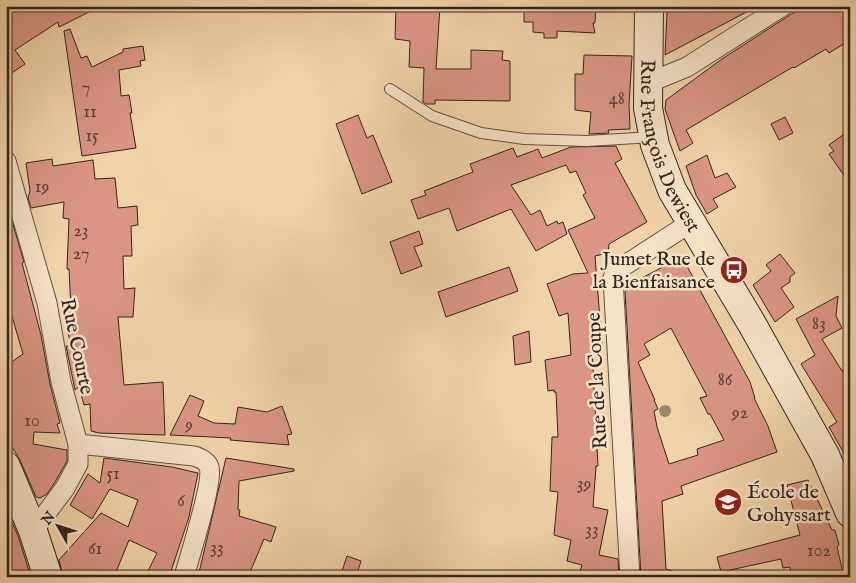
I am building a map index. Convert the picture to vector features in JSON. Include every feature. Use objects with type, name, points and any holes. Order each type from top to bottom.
[{"type":"street","name":"Rue François Dewiest","points":[[649,6],[648,108],[654,137],[672,190],[752,324],[825,455],[850,513]]},
{"type":"street","points":[[648,83],[687,67],[783,6]]},
{"type":"street","name":"Rue Courte","points":[[6,161],[47,303],[60,382],[78,444],[78,464],[58,499],[33,531]]},
{"type":"street","name":"Rue de la Coupe","points":[[630,577],[614,278],[616,271],[690,222]]},
{"type":"street","points":[[78,444],[194,456],[206,462],[210,468],[207,491],[184,577]]},
{"type":"street","points":[[6,466],[33,531],[48,577]]},
{"type":"lane","points":[[390,89],[432,116],[481,133],[524,139],[587,141],[654,137]]},
{"type":"building","points":[[14,6],[101,6],[59,27],[58,22],[15,50],[25,64],[6,77],[6,12]]},
{"type":"building","points":[[396,6],[440,6],[436,69],[471,69],[471,50],[503,51],[502,60],[510,61],[510,101],[435,100],[435,104],[423,102],[424,68],[409,67],[410,41],[395,39]]},
{"type":"building","points":[[596,6],[595,23],[593,23],[595,33],[557,31],[557,38],[544,38],[544,33],[533,32],[533,22],[524,22],[524,7]]},
{"type":"building","points":[[686,6],[758,6],[665,55],[667,13]]},
{"type":"building","points":[[804,6],[850,6],[850,40],[829,53],[826,49],[793,67],[686,130],[693,143],[680,151],[665,109],[666,100],[722,59]]},
{"type":"building","points":[[70,29],[81,58],[87,56],[92,67],[123,52],[123,49],[143,46],[145,60],[140,61],[141,66],[119,70],[121,96],[129,95],[136,148],[82,156],[64,31]]},
{"type":"building","points":[[584,55],[632,56],[629,105],[630,129],[608,130],[609,133],[589,134],[591,112],[575,110],[575,74],[583,74]]},
{"type":"building","points":[[358,115],[367,138],[373,135],[392,182],[362,194],[336,124]]},
{"type":"building","points":[[785,117],[793,133],[779,140],[771,124]]},
{"type":"building","points":[[850,130],[850,184],[829,154],[834,151],[829,145]]},
{"type":"building","points":[[616,146],[622,159],[615,163],[647,222],[609,244],[608,253],[595,256],[602,346],[592,347],[598,466],[596,466],[593,507],[608,510],[599,555],[618,559],[619,577],[586,577],[587,573],[580,571],[582,565],[567,561],[571,540],[554,535],[558,492],[550,491],[552,437],[558,437],[556,392],[554,390],[548,391],[545,360],[571,355],[568,313],[559,316],[547,284],[573,274],[588,273],[568,230],[595,218],[583,195],[586,193],[576,171],[570,173],[566,165],[511,185],[531,215],[540,210],[547,226],[557,221],[558,224],[563,222],[567,234],[536,251],[511,209],[457,231],[449,208],[418,219],[411,200],[426,195],[424,191],[473,172],[470,164],[513,148],[517,157],[538,149],[542,158],[571,147]]},
{"type":"building","points":[[707,155],[715,178],[727,173],[736,187],[713,199],[718,207],[707,214],[696,195],[686,166]]},
{"type":"building","points":[[52,159],[53,166],[93,160],[95,179],[115,178],[118,208],[137,206],[138,225],[131,226],[132,256],[123,256],[124,289],[135,288],[133,317],[118,317],[124,385],[163,382],[165,435],[99,433],[91,431],[90,404],[84,405],[79,387],[75,390],[66,346],[71,346],[63,310],[71,310],[69,269],[67,269],[69,219],[63,218],[64,202],[31,208],[28,198],[30,191],[26,163]]},
{"type":"building","points":[[6,207],[8,207],[24,262],[22,263],[41,335],[50,384],[60,423],[57,424],[60,433],[34,432],[33,444],[67,450],[67,461],[47,494],[40,498],[36,497],[20,460],[6,437],[6,366],[23,354],[9,306],[6,308]]},
{"type":"building","points":[[419,231],[423,244],[414,247],[422,266],[401,274],[390,242]]},
{"type":"building","points":[[780,254],[795,273],[790,277],[790,282],[781,288],[794,307],[775,322],[753,285],[771,271],[766,265]]},
{"type":"building","points":[[682,257],[750,382],[754,398],[768,426],[777,452],[681,486],[683,494],[662,501],[666,569],[673,571],[673,577],[641,577],[625,291],[635,286],[634,282]],"holes":[[[671,328],[707,396],[700,398],[724,440],[697,449],[698,455],[669,464],[657,427],[654,411],[658,409],[638,362],[650,355],[644,344]]]},
{"type":"building","points":[[509,267],[518,291],[446,317],[438,292]]},
{"type":"building","points":[[838,296],[836,316],[842,328],[822,339],[842,371],[850,367],[850,464],[829,427],[837,422],[801,364],[815,355],[796,319]]},
{"type":"building","points":[[529,331],[531,362],[515,365],[513,336]]},
{"type":"building","points":[[190,395],[204,401],[198,416],[214,423],[235,424],[238,407],[267,412],[282,406],[292,434],[287,435],[289,445],[230,440],[231,438],[170,435]]},
{"type":"building","points":[[104,458],[172,467],[198,473],[189,517],[169,577],[148,571],[157,553],[129,540],[114,577],[63,577],[59,560],[101,513],[128,527],[138,500],[110,489],[92,519],[70,505],[88,474],[100,483]]},
{"type":"building","points":[[226,458],[294,469],[294,471],[239,481],[239,516],[276,527],[271,542],[264,539],[248,577],[198,577]]},
{"type":"building","points":[[808,480],[832,530],[835,530],[844,577],[791,577],[790,567],[783,568],[781,559],[721,572],[717,557],[800,535],[787,485]]},
{"type":"building","points":[[6,508],[18,536],[31,577],[6,577]]},
{"type":"building","points":[[347,556],[361,561],[356,577],[341,574]]},
{"type":"place","name":"Jumet Rue de la Bienfaisance","points":[[734,270]]},
{"type":"place","name":"École de Gohyssart","points":[[728,502]]}]
